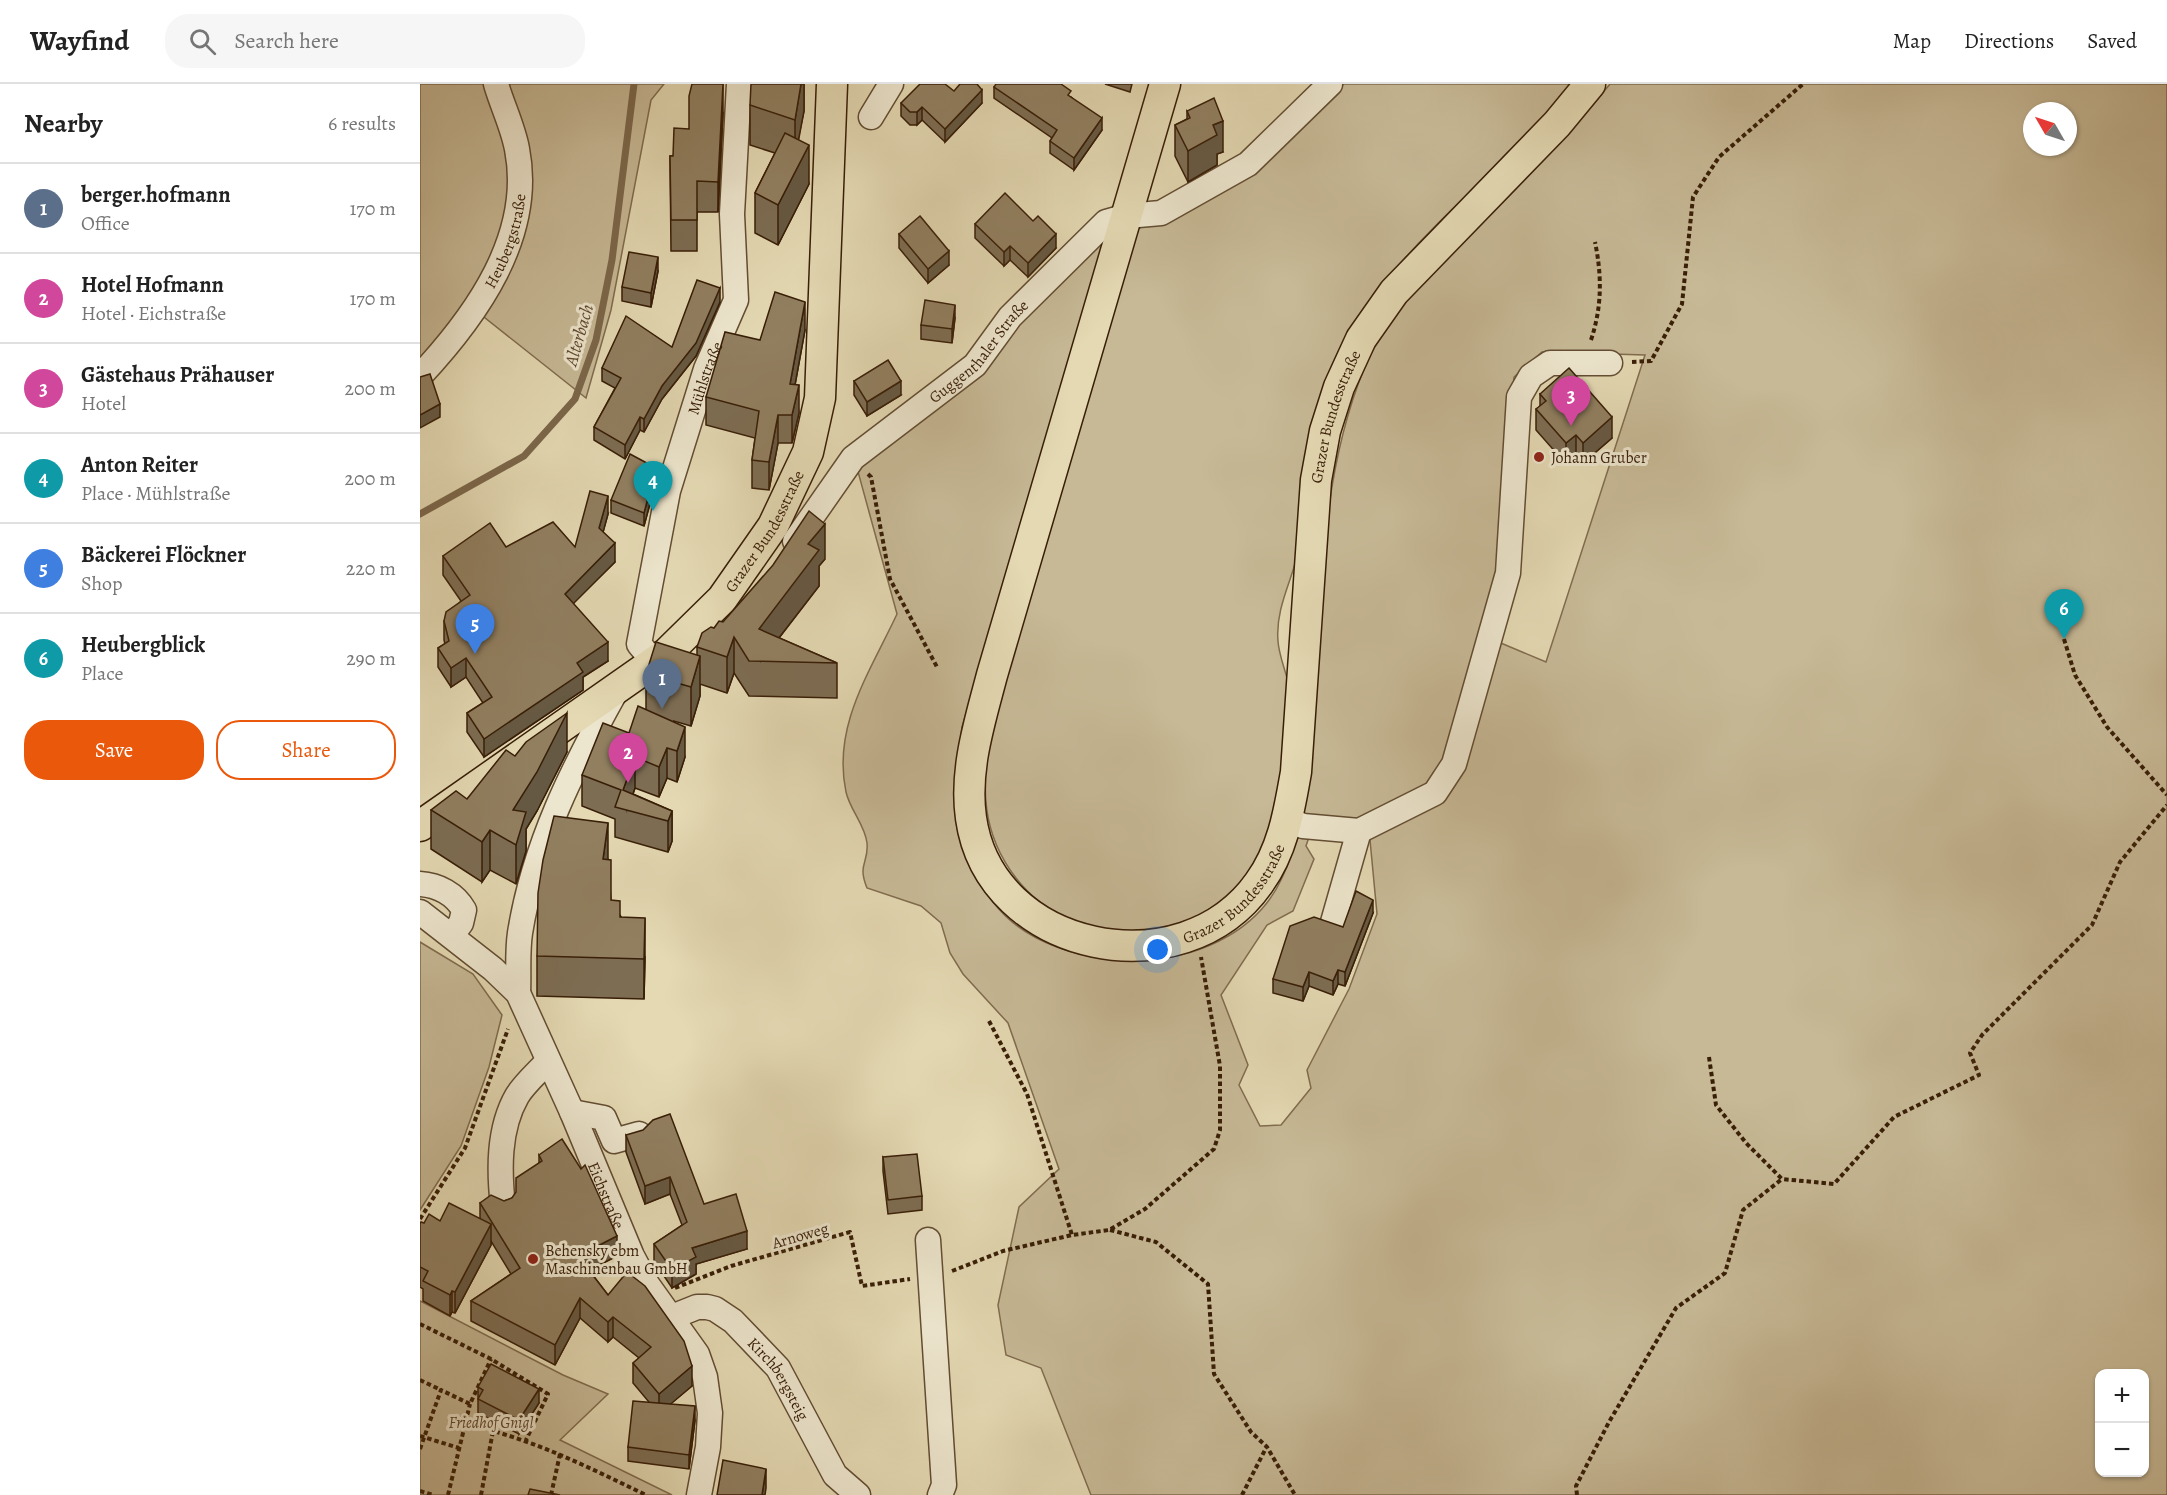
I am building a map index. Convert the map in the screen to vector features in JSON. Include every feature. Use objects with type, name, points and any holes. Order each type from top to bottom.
[{"type":"main road","name":"Grazer Bundesstraße","points":[[420,826],[456,799],[616,691],[672,657],[722,599],[773,526],[808,452],[820,398],[832,84]]},
{"type":"main road","name":"Grazer Bundesstraße","points":[[1165,84],[981,718],[971,762],[970,818],[982,855],[999,885],[1025,912],[1068,935],[1112,946],[1156,945],[1197,933],[1232,912],[1258,885],[1275,857],[1288,820],[1296,772],[1316,480],[1326,431],[1339,387],[1361,339],[1394,292],[1557,124],[1590,84]]},
{"type":"street","name":"Heubergstraße","points":[[420,375],[472,314],[490,284],[514,226],[519,195],[517,148],[496,84]]},
{"type":"street","name":"Mühlstraße","points":[[672,657],[639,644],[668,491],[706,369],[736,300],[732,214],[739,84]]},
{"type":"street","points":[[871,117],[891,84]]},
{"type":"street","name":"Guggenthaler Straße","points":[[780,562],[853,458],[975,364],[1010,317],[1106,222],[1127,216],[1161,213],[1248,164],[1330,84]]},
{"type":"street","points":[[1288,820],[1303,826],[1359,831],[1435,793],[1455,764],[1508,573],[1519,397],[1531,376],[1550,363],[1610,363]]},
{"type":"street","name":"Eichstraße","points":[[518,993],[520,933],[549,823],[571,772],[616,691]]},
{"type":"street","points":[[1333,922],[1359,831]]},
{"type":"street","points":[[420,884],[448,892],[458,899],[465,910],[461,923],[452,935]]},
{"type":"street","name":"Eichstraße","points":[[420,912],[452,935],[518,993],[572,1112],[632,1256],[647,1284],[697,1354],[709,1394],[710,1429],[699,1495]]},
{"type":"street","points":[[503,1207],[499,1169],[505,1131],[517,1096],[548,1061]]},
{"type":"street","points":[[572,1112],[604,1118],[614,1141],[639,1134]]},
{"type":"street","points":[[928,1240],[933,1279],[944,1485],[940,1495]]},
{"type":"street","name":"Kirchbergsteig","points":[[672,1317],[697,1307],[707,1307],[724,1314],[741,1328],[778,1368],[835,1475],[858,1495]]},
{"type":"path","points":[[1610,363],[1651,361],[1682,304],[1693,197],[1719,157],[1803,84]]},
{"type":"path","points":[[1582,363],[1598,318],[1601,271],[1595,242]]},
{"type":"path","points":[[853,458],[871,477],[890,579],[937,667]]},
{"type":"path","points":[[2064,639],[2075,675],[2107,727],[2167,795]]},
{"type":"path","points":[[1709,1057],[1716,1105],[1746,1143],[1782,1179],[1834,1184],[1894,1117],[1980,1075],[1970,1053],[1982,1035],[2092,925],[2120,862],[2167,805]]},
{"type":"path","points":[[933,1279],[1003,1251],[1072,1235],[1108,1230],[1145,1209],[1214,1149],[1220,1130],[1220,1066],[1200,951]]},
{"type":"path","points":[[420,1219],[465,1148],[510,1023],[518,993]]},
{"type":"path","points":[[989,1021],[1027,1094],[1072,1235]]},
{"type":"path","points":[[1577,1495],[1576,1486],[1609,1422],[1676,1308],[1725,1273],[1743,1210],[1782,1179]]},
{"type":"path","points":[[1108,1230],[1156,1242],[1208,1284],[1214,1374],[1251,1432],[1267,1447],[1295,1495]]},
{"type":"path","name":"Arnoweg","points":[[666,1293],[731,1266],[850,1233],[862,1286],[904,1279]]},
{"type":"path","points":[[420,1325],[491,1359],[548,1394],[526,1440]]},
{"type":"path","points":[[448,1495],[470,1404],[491,1359]]},
{"type":"path","points":[[420,1380],[470,1404]]},
{"type":"path","points":[[420,1449],[422,1437],[441,1390]]},
{"type":"path","points":[[481,1495],[493,1431],[526,1440],[560,1454],[646,1495]]},
{"type":"path","points":[[422,1437],[459,1448]]},
{"type":"path","points":[[1242,1495],[1267,1447]]},
{"type":"path","points":[[551,1495],[560,1454]]},
{"type":"path","points":[[420,1491],[432,1495]]},
{"type":"green space","points":[[420,84],[664,84],[651,100],[611,310],[586,398],[470,306],[420,362]]},
{"type":"green space","points":[[1344,84],[1575,84],[1545,119],[1401,262],[1370,301],[1344,341],[1326,382],[1300,545],[1279,616],[1279,647],[1289,686],[1290,712],[1275,816],[1262,850],[1236,887],[1220,902],[1181,924],[1160,930],[1120,932],[1070,920],[1041,903],[1016,878],[1005,861],[990,827],[985,773],[989,734],[1137,229],[1170,215],[1241,176]]},
{"type":"green space","points":[[1610,84],[2167,84],[2167,1495],[1091,1495],[1041,1368],[1006,1355],[998,1305],[1019,1207],[1059,1169],[1008,1023],[963,974],[950,953],[941,923],[921,906],[867,888],[864,880],[866,836],[846,792],[843,768],[844,744],[856,700],[897,614],[857,468],[1108,234],[1059,406],[962,727],[956,777],[956,819],[959,838],[966,858],[977,879],[1006,917],[1038,939],[1075,953],[1133,960],[1177,956],[1219,941],[1238,930],[1255,916],[1270,899],[1290,860],[1296,839],[1308,773],[1321,578],[1331,492],[1350,409],[1364,369],[1374,347],[1416,288],[1565,137]],"holes":[[[1542,352],[1645,355],[1546,662],[1496,641],[1495,604],[1514,377]],[[1315,819],[1370,840],[1377,914],[1349,989],[1307,1070],[1311,1088],[1281,1125],[1260,1126],[1239,1085],[1248,1065],[1221,995],[1267,925],[1293,911],[1314,859],[1306,846]]]},
{"type":"green space","points":[[420,942],[473,974],[502,1015],[489,1067],[461,1146],[420,1210]]},
{"type":"green space","name":"Friedhof Gnigl","points":[[420,1301],[563,1375],[608,1394],[560,1440],[672,1495],[420,1495]]},
{"type":"building","points":[[692,84],[723,84],[718,182],[697,181],[697,220],[671,220],[670,156],[673,156],[674,128],[689,129],[689,96]]},
{"type":"building","points":[[751,84],[801,84],[795,120],[750,105]]},
{"type":"building","points":[[920,84],[945,84],[954,91],[960,84],[977,84],[982,90],[945,129],[922,107],[917,112],[910,112],[901,103]]},
{"type":"building","points":[[996,84],[1061,84],[1071,91],[1068,95],[1102,118],[1074,158],[1050,141],[1057,130],[994,87]]},
{"type":"building","points":[[1214,98],[1223,121],[1213,125],[1217,135],[1188,151],[1175,125],[1190,118],[1187,111]]},
{"type":"building","points":[[785,133],[809,145],[778,205],[755,193]]},
{"type":"building","points":[[1005,193],[1033,221],[1038,216],[1056,234],[1028,263],[1010,246],[1004,252],[975,224]]},
{"type":"building","points":[[920,216],[949,251],[928,269],[899,234]]},
{"type":"building","points":[[629,252],[658,257],[651,293],[622,287]]},
{"type":"building","points":[[697,280],[720,288],[696,343],[662,386],[644,419],[640,417],[625,445],[594,427],[621,378],[602,368],[626,316],[672,347]]},
{"type":"building","points":[[775,292],[805,302],[790,384],[799,385],[792,415],[778,415],[769,462],[752,460],[759,411],[706,397],[725,332],[760,340]]},
{"type":"building","points":[[925,300],[955,305],[952,329],[921,325]]},
{"type":"building","points":[[888,360],[901,381],[867,402],[854,381]]},
{"type":"building","points":[[1569,368],[1612,417],[1583,443],[1576,435],[1566,443],[1536,409],[1546,401],[1540,394]]},
{"type":"building","points":[[430,374],[440,404],[420,415],[420,377]]},
{"type":"building","points":[[630,454],[656,468],[644,513],[611,500]]},
{"type":"building","points":[[590,491],[608,496],[599,528],[615,543],[565,594],[608,642],[577,663],[583,672],[484,739],[467,713],[492,697],[466,658],[451,668],[438,648],[449,641],[444,621],[446,612],[470,595],[443,556],[490,523],[506,547],[553,522],[575,547]]},
{"type":"building","points":[[809,511],[825,524],[808,544],[819,550],[759,629],[837,663],[749,661],[734,637],[727,657],[697,647],[702,633],[711,627],[714,628],[719,621],[723,622],[773,565]]},
{"type":"building","points":[[656,642],[700,656],[691,687],[646,674]]},
{"type":"building","points":[[638,706],[685,727],[677,751],[667,748],[659,767],[635,757],[623,790],[672,811],[668,821],[615,807],[621,790],[582,775],[603,723],[629,733]]},
{"type":"building","points":[[567,713],[537,772],[513,810],[526,812],[516,845],[490,830],[482,842],[431,810],[456,791],[467,799],[506,750],[515,756],[526,742]]},
{"type":"building","points":[[554,816],[608,823],[603,859],[611,860],[611,900],[620,901],[620,917],[645,918],[644,959],[537,956],[538,893],[543,860]]},
{"type":"building","points":[[1356,891],[1373,900],[1345,972],[1338,970],[1333,981],[1309,972],[1303,987],[1273,979],[1290,926],[1314,917],[1343,927]]},
{"type":"building","points":[[670,1114],[704,1204],[736,1194],[747,1231],[692,1248],[696,1257],[672,1270],[654,1244],[687,1222],[670,1177],[645,1186],[626,1135],[643,1130],[653,1120]]},
{"type":"building","points":[[562,1139],[581,1169],[585,1165],[617,1236],[578,1256],[608,1295],[627,1272],[645,1286],[684,1341],[692,1366],[659,1394],[633,1363],[651,1347],[613,1317],[608,1322],[580,1298],[555,1345],[471,1301],[520,1268],[480,1203],[491,1195],[504,1201],[512,1198],[516,1192],[516,1178],[542,1161],[539,1155]]},
{"type":"building","points":[[917,1154],[922,1196],[888,1200],[883,1157]]},
{"type":"building","points":[[449,1203],[491,1224],[455,1292],[452,1291],[450,1295],[423,1281],[428,1271],[420,1267],[420,1224],[424,1223],[429,1214],[440,1221]]},
{"type":"building","points":[[491,1364],[539,1389],[519,1420],[478,1399],[483,1390],[478,1387]]},
{"type":"building","points":[[633,1401],[695,1406],[689,1455],[628,1447]]},
{"type":"building","points":[[723,1460],[766,1469],[762,1495],[717,1495]]},
{"type":"building","points":[[530,1489],[560,1495],[528,1495]]},
{"type":"waterway","name":"Alterbach","points":[[420,514],[524,456],[575,399],[596,340],[612,260],[634,84]]},
{"type":"place","name":"Gästehaus Prähauser","points":[[1571,426]]},
{"type":"place","name":"Johann Gruber","points":[[1539,457]]},
{"type":"place","name":"Anton Reiter","points":[[653,511]]},
{"type":"place","name":"Heubergblick","points":[[2064,639]]},
{"type":"place","name":"Bäckerei Flöckner","points":[[475,654]]},
{"type":"place","name":"berger.hofmann","points":[[662,709]]},
{"type":"place","name":"Hotel Hofmann","points":[[628,783]]},
{"type":"place","name":"Behensky ebm Maschinenbau GmbH","points":[[533,1259]]}]
